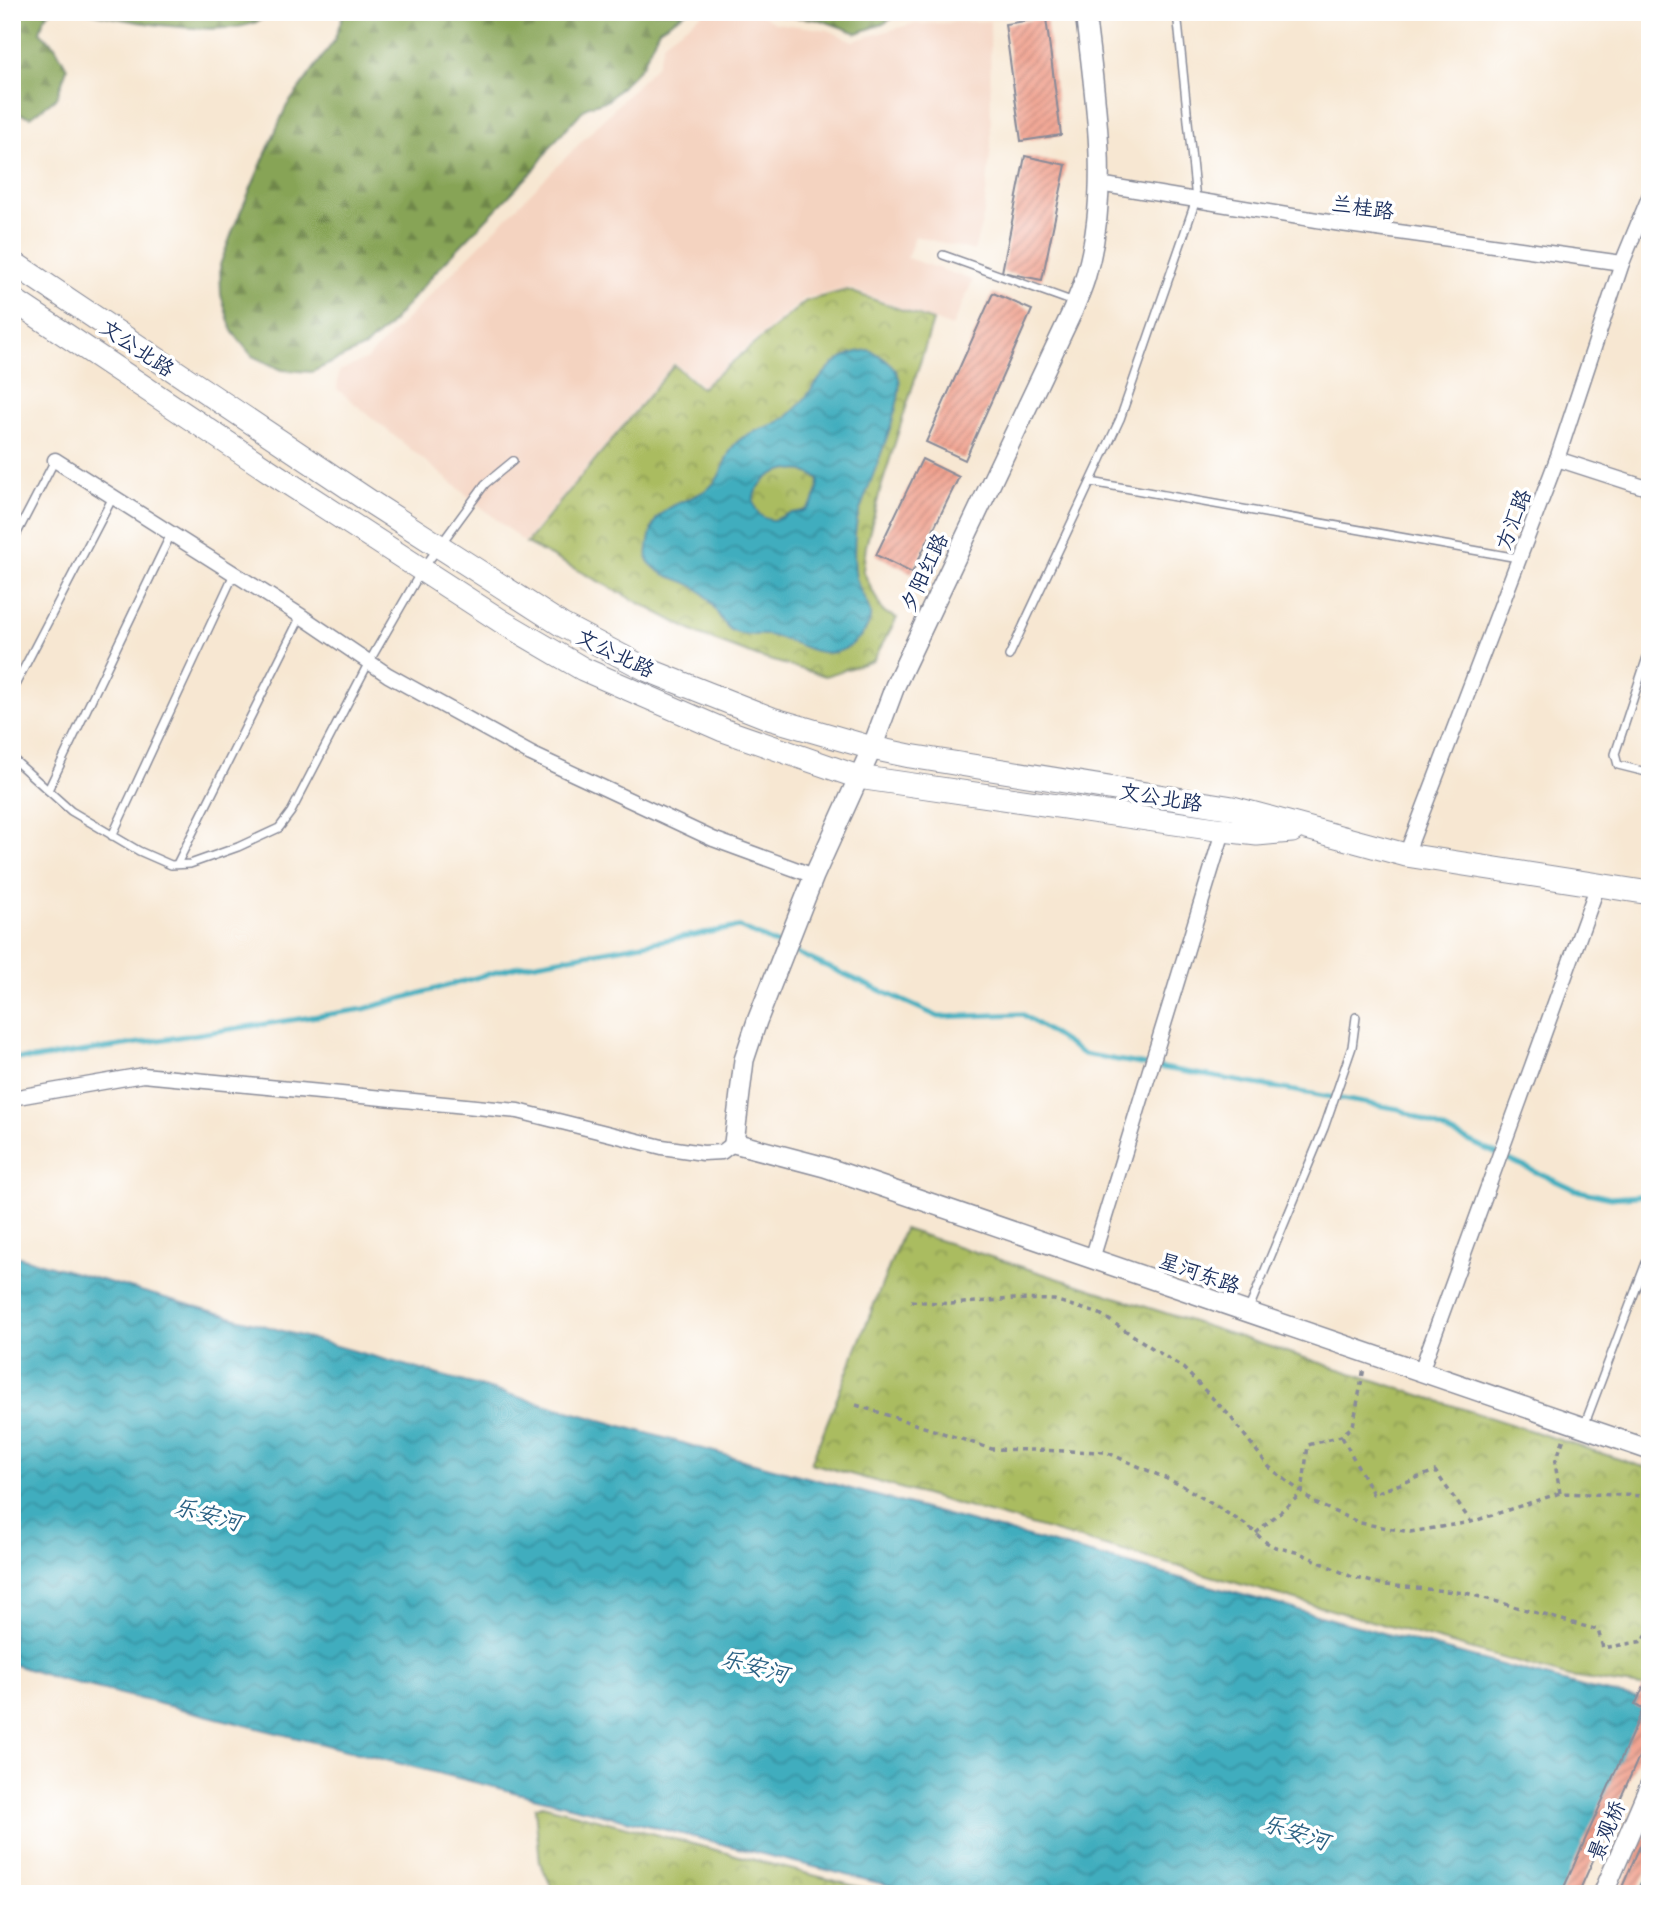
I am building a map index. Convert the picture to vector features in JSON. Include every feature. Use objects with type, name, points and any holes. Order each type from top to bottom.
[{"type":"main road","name":"文公北路","points":[[12,262],[171,370],[562,625],[648,670],[772,719],[872,748],[1233,808],[1406,855],[1650,893]]},
{"type":"main road","name":"文公北路","points":[[12,299],[422,570],[583,669],[723,730],[858,777],[1223,830],[1257,834],[1308,830]]},
{"type":"street","name":"夕阳红路","points":[[734,1143],[744,1060],[814,876],[872,748],[895,686],[1086,275],[1100,184],[1097,118],[1085,12]]},
{"type":"street","name":"兰桂路","points":[[1100,184],[1340,224],[1622,263]]},
{"type":"street","name":"方汇路","points":[[1406,855],[1557,459],[1622,263],[1644,223],[1650,195]]},
{"type":"street","points":[[1557,459],[1650,489]]},
{"type":"street","points":[[55,460],[301,616],[388,675],[531,754],[713,839],[814,876]]},
{"type":"street","points":[[1092,1259],[1223,830],[1233,808]]},
{"type":"street","points":[[1421,1371],[1598,885]]},
{"type":"street","points":[[12,1098],[143,1075],[518,1111],[662,1147],[703,1153],[722,1152],[734,1143]]},
{"type":"street","name":"星河东路","points":[[734,1143],[825,1167],[1650,1450]]},
{"type":"street","name":"景观桥","points":[[1603,1894],[1650,1785]]},
{"type":"lane","points":[[1009,656],[1120,419],[1196,200],[1177,12]]},
{"type":"lane","points":[[943,255],[1075,303]]},
{"type":"lane","points":[[12,543],[55,460]]},
{"type":"lane","points":[[12,758],[71,811],[139,851],[171,865],[202,860],[279,828],[291,811],[369,662],[422,570],[485,484],[513,461]]},
{"type":"lane","points":[[1091,482],[1519,558]]},
{"type":"lane","points":[[12,691],[113,497]]},
{"type":"lane","points":[[48,790],[171,534]]},
{"type":"lane","points":[[113,836],[234,573]]},
{"type":"lane","points":[[177,864],[301,616]]},
{"type":"lane","points":[[1650,648],[1615,754],[1618,765],[1650,773]]},
{"type":"lane","points":[[1247,1312],[1331,1109],[1352,1046],[1356,1017]]},
{"type":"lane","points":[[1577,1425],[1650,1252]]},
{"type":"path","points":[[911,1301],[951,1304],[1013,1299],[1054,1300],[1100,1314],[1183,1368],[1229,1415],[1269,1467],[1315,1503],[1360,1523],[1410,1532],[1471,1522],[1560,1493],[1650,1496]]},
{"type":"path","points":[[1256,1533],[1302,1493],[1308,1446],[1341,1436],[1353,1426],[1367,1353]]},
{"type":"path","points":[[856,1405],[992,1449],[1105,1452],[1183,1486],[1248,1525],[1264,1541],[1275,1547],[1300,1553],[1352,1577],[1385,1585],[1466,1593],[1598,1630],[1604,1648],[1644,1641],[1647,1630]]},
{"type":"path","points":[[1560,1493],[1555,1463],[1577,1425]]},
{"type":"path","points":[[1341,1436],[1373,1494],[1435,1471],[1471,1522]]},
{"type":"shaded area","points":[[705,12],[756,12],[775,23],[828,30],[853,41],[912,24],[990,21],[991,145],[984,214],[974,251],[915,236],[907,258],[973,280],[952,327],[849,288],[805,298],[702,385],[674,362],[524,542],[337,389],[339,371],[367,359],[657,65],[664,42]]},
{"type":"green space","points":[[12,12],[50,12],[44,18],[40,32],[55,46],[67,68],[57,97],[31,117],[12,112]]},
{"type":"green space","points":[[87,12],[269,12],[257,22],[211,29],[154,24]]},
{"type":"green space","points":[[344,12],[686,12],[659,29],[642,66],[608,100],[586,107],[554,142],[533,171],[437,270],[388,327],[365,347],[312,372],[282,370],[252,356],[232,331],[221,295],[220,265],[286,107],[334,41]]},
{"type":"green space","points":[[773,12],[902,12],[883,24],[857,33],[821,20],[783,16]]},
{"type":"green space","points":[[847,290],[933,321],[880,491],[866,546],[863,571],[883,612],[897,618],[873,661],[825,676],[759,657],[700,635],[526,543],[674,365],[701,388],[806,301]]},
{"type":"green space","points":[[904,1229],[1650,1469],[1649,1688],[1569,1677],[811,1463]]},
{"type":"green space","points":[[542,1805],[886,1894],[555,1894],[540,1862],[535,1808]]},
{"type":"water","points":[[869,350],[874,352],[891,365],[899,378],[896,407],[856,526],[855,572],[870,611],[868,624],[852,644],[840,651],[828,653],[767,635],[735,632],[727,626],[698,589],[660,572],[648,561],[651,531],[664,511],[704,491],[715,482],[737,442],[780,421],[792,412],[829,368],[852,353]],"holes":[[[784,470],[804,471],[819,478],[811,505],[801,512],[789,513],[778,519],[761,516],[755,508],[754,498],[765,480]]]},
{"type":"water","name":"乐安河","points":[[12,1255],[725,1455],[1590,1689],[1650,1701],[1650,1894],[923,1894],[52,1677],[12,1664]]},
{"type":"pier","points":[[1649,1698],[1650,1873],[1640,1894],[1560,1894]]},
{"type":"building","points":[[1046,18],[1061,135],[1021,141],[1005,24]]},
{"type":"building","points":[[1025,156],[1066,165],[1042,280],[1002,272]]},
{"type":"building","points":[[993,293],[1032,310],[965,460],[926,442]]},
{"type":"building","points":[[922,459],[959,477],[912,573],[876,555]]},
{"type":"building","points":[[1646,1681],[1650,1683],[1650,1732],[1578,1894],[1561,1894],[1643,1709],[1635,1705]]},
{"type":"building","points":[[1650,1823],[1650,1863],[1636,1894],[1619,1894]]},
{"type":"waterway","points":[[12,1058],[33,1059],[364,1009],[514,967],[739,927],[939,1017],[1022,1014],[1083,1054],[1399,1109],[1575,1190],[1610,1198],[1650,1195]]}]
